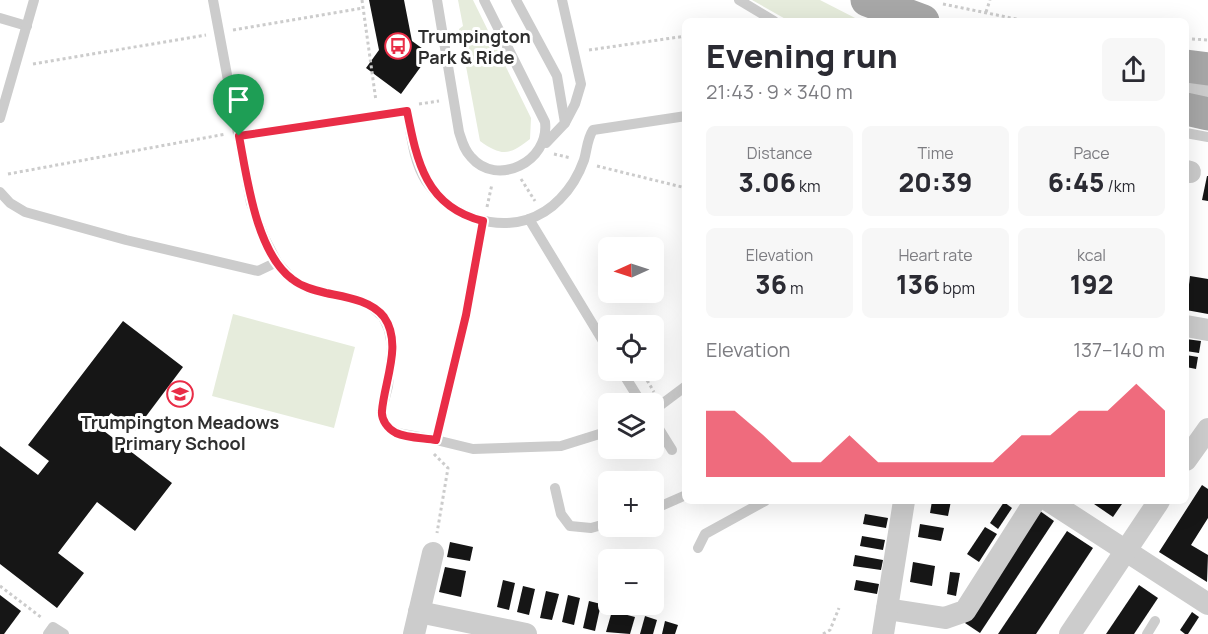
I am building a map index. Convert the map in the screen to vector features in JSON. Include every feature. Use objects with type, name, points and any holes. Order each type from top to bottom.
[{"type":"main road","points":[[867,0],[928,12]]},
{"type":"main road","points":[[1189,66],[1208,69]]},
{"type":"main road","points":[[1189,110],[1208,114]]},
{"type":"street","points":[[1189,83],[1208,87]]},
{"type":"street","points":[[1189,327],[1208,330]]},
{"type":"street","points":[[1189,456],[1208,429]]},
{"type":"street","points":[[883,634],[904,504]]},
{"type":"street","points":[[887,609],[945,618],[965,611],[1033,504]]},
{"type":"street","points":[[1053,504],[1207,601]]},
{"type":"street","points":[[1070,634],[1157,504]]},
{"type":"street","points":[[414,634],[433,553]]},
{"type":"street","points":[[419,612],[520,633]]},
{"type":"lane","points":[[0,118],[34,0]]},
{"type":"lane","points":[[213,0],[251,202],[264,237],[278,262],[293,280],[309,289],[356,299],[371,306],[383,317],[389,330],[392,346],[388,386],[381,413],[387,426],[397,433],[473,449],[561,446],[598,434]]},
{"type":"lane","points":[[437,0],[459,132],[464,147],[472,159],[484,167],[497,171],[509,170],[523,164],[565,123],[575,104],[581,84],[562,0]]},
{"type":"lane","points":[[484,0],[541,109],[547,134],[542,147]]},
{"type":"lane","points":[[516,0],[556,76],[565,123]]},
{"type":"lane","points":[[739,0],[769,18]]},
{"type":"lane","points":[[0,18],[27,26]]},
{"type":"lane","points":[[239,136],[407,111],[414,147],[426,180],[452,209],[469,218],[509,223],[529,219],[560,200],[574,181],[583,162],[590,135],[598,128],[682,117]]},
{"type":"lane","points":[[1189,134],[1208,137]]},
{"type":"lane","points":[[0,192],[10,203],[25,212],[126,240],[258,271],[278,262]]},
{"type":"lane","points":[[529,219],[598,333]]},
{"type":"lane","points":[[664,402],[682,389]]},
{"type":"lane","points":[[664,437],[672,450]]},
{"type":"lane","points":[[555,488],[561,514],[570,526],[591,528],[598,526]]},
{"type":"lane","points":[[664,505],[682,497]]},
{"type":"lane","points":[[698,548],[705,534],[760,504]]},
{"type":"lane","points":[[1147,634],[1155,621]]},
{"type":"lane","points":[[51,630],[64,634]]},
{"type":"path","points":[[362,0],[379,114]]},
{"type":"path","points":[[986,12],[990,0]]},
{"type":"path","points":[[33,64],[363,8]]},
{"type":"path","points":[[928,12],[986,12],[1013,18]]},
{"type":"path","points":[[587,40],[589,50],[682,37]]},
{"type":"path","points":[[1189,39],[1208,40]]},
{"type":"path","points":[[546,162],[560,147]]},
{"type":"path","points":[[554,153],[682,187]]},
{"type":"path","points":[[514,181],[529,174]]},
{"type":"path","points":[[485,182],[500,184]]},
{"type":"path","points":[[433,553],[448,468],[434,456],[436,440],[466,315],[492,184]]},
{"type":"path","points":[[0,586],[51,630]]},
{"type":"path","points":[[823,634],[830,630],[839,608]]},
{"type":"green space","points":[[458,0],[473,0],[531,118],[530,139],[511,151],[500,152],[480,141],[459,29],[463,26]]},
{"type":"green space","points":[[752,0],[820,0],[855,18],[784,18]]},
{"type":"green space","points":[[233,314],[355,347],[334,428],[212,396]]},
{"type":"building","name":"Trumpington Park & Ride","points":[[369,0],[404,0],[412,41],[430,54],[401,94],[366,68],[379,50]]},
{"type":"building","points":[[1208,176],[1208,201],[1202,200]]},
{"type":"building","points":[[1190,276],[1208,279],[1208,314],[1189,311]]},
{"type":"building","points":[[123,321],[183,367],[135,431],[111,413],[100,428],[172,483],[135,531],[97,502],[58,553],[84,573],[57,608],[0,564],[0,446],[38,475],[49,461],[28,445]]},
{"type":"building","points":[[1189,339],[1201,341],[1199,353],[1189,351]]},
{"type":"building","points":[[1189,356],[1198,357],[1196,369],[1189,368]]},
{"type":"building","points":[[1202,485],[1208,489],[1208,518],[1191,545],[1208,555],[1207,582],[1159,552]]},
{"type":"building","points":[[932,504],[950,504],[948,516],[930,513]]},
{"type":"building","points":[[1003,504],[1012,508],[998,529],[990,523]]},
{"type":"building","points":[[1094,504],[1122,504],[1113,517]]},
{"type":"building","points":[[1040,511],[1054,521],[980,633],[965,623]]},
{"type":"building","points":[[865,514],[888,518],[886,528],[863,524]]},
{"type":"building","points":[[920,524],[944,528],[941,541],[918,537]]},
{"type":"building","points":[[985,527],[997,534],[979,562],[967,554]]},
{"type":"building","points":[[1067,531],[1093,548],[1036,634],[998,634]]},
{"type":"building","points":[[862,536],[885,540],[883,550],[860,546]]},
{"type":"building","points":[[450,542],[473,547],[470,561],[447,557]]},
{"type":"building","points":[[855,555],[883,560],[881,570],[853,566]]},
{"type":"building","points":[[913,562],[935,566],[932,586],[910,582]]},
{"type":"building","points":[[445,567],[466,571],[461,597],[439,592]]},
{"type":"building","points":[[950,572],[960,573],[956,596],[947,594]]},
{"type":"building","points":[[503,580],[515,583],[509,610],[497,607]]},
{"type":"building","points":[[856,580],[879,584],[877,594],[854,590]]},
{"type":"building","points":[[1139,585],[1158,598],[1134,634],[1106,634]]},
{"type":"building","points":[[523,586],[535,589],[529,615],[517,612]]},
{"type":"building","points":[[546,591],[559,594],[552,620],[540,618]]},
{"type":"building","points":[[0,595],[21,611],[4,634],[0,634]]},
{"type":"building","points":[[568,595],[580,598],[574,625],[562,622]]},
{"type":"building","points":[[589,601],[598,603],[599,615],[595,631],[583,628]]},
{"type":"building","points":[[1192,612],[1199,617],[1188,634],[1185,634],[1180,630]]},
{"type":"building","points":[[611,615],[635,617],[630,634],[606,632]]},
{"type":"building","points":[[645,616],[657,620],[653,634],[640,634]]},
{"type":"building","points":[[665,621],[678,625],[675,634],[662,634]]},
{"type":"place","name":"Trumpington Park & Ride","points":[[398,46]]},
{"type":"place","name":"Trumpington Meadows Primary School","points":[[180,394]]},
{"type":"route","points":[[407,111],[414,147],[426,180],[452,209],[469,218],[483,221],[466,315],[436,440],[397,433],[387,426],[381,413],[388,386],[392,346],[389,330],[383,317],[371,306],[356,299],[309,289],[285,273],[264,237],[251,202],[239,136],[407,111]]}]
